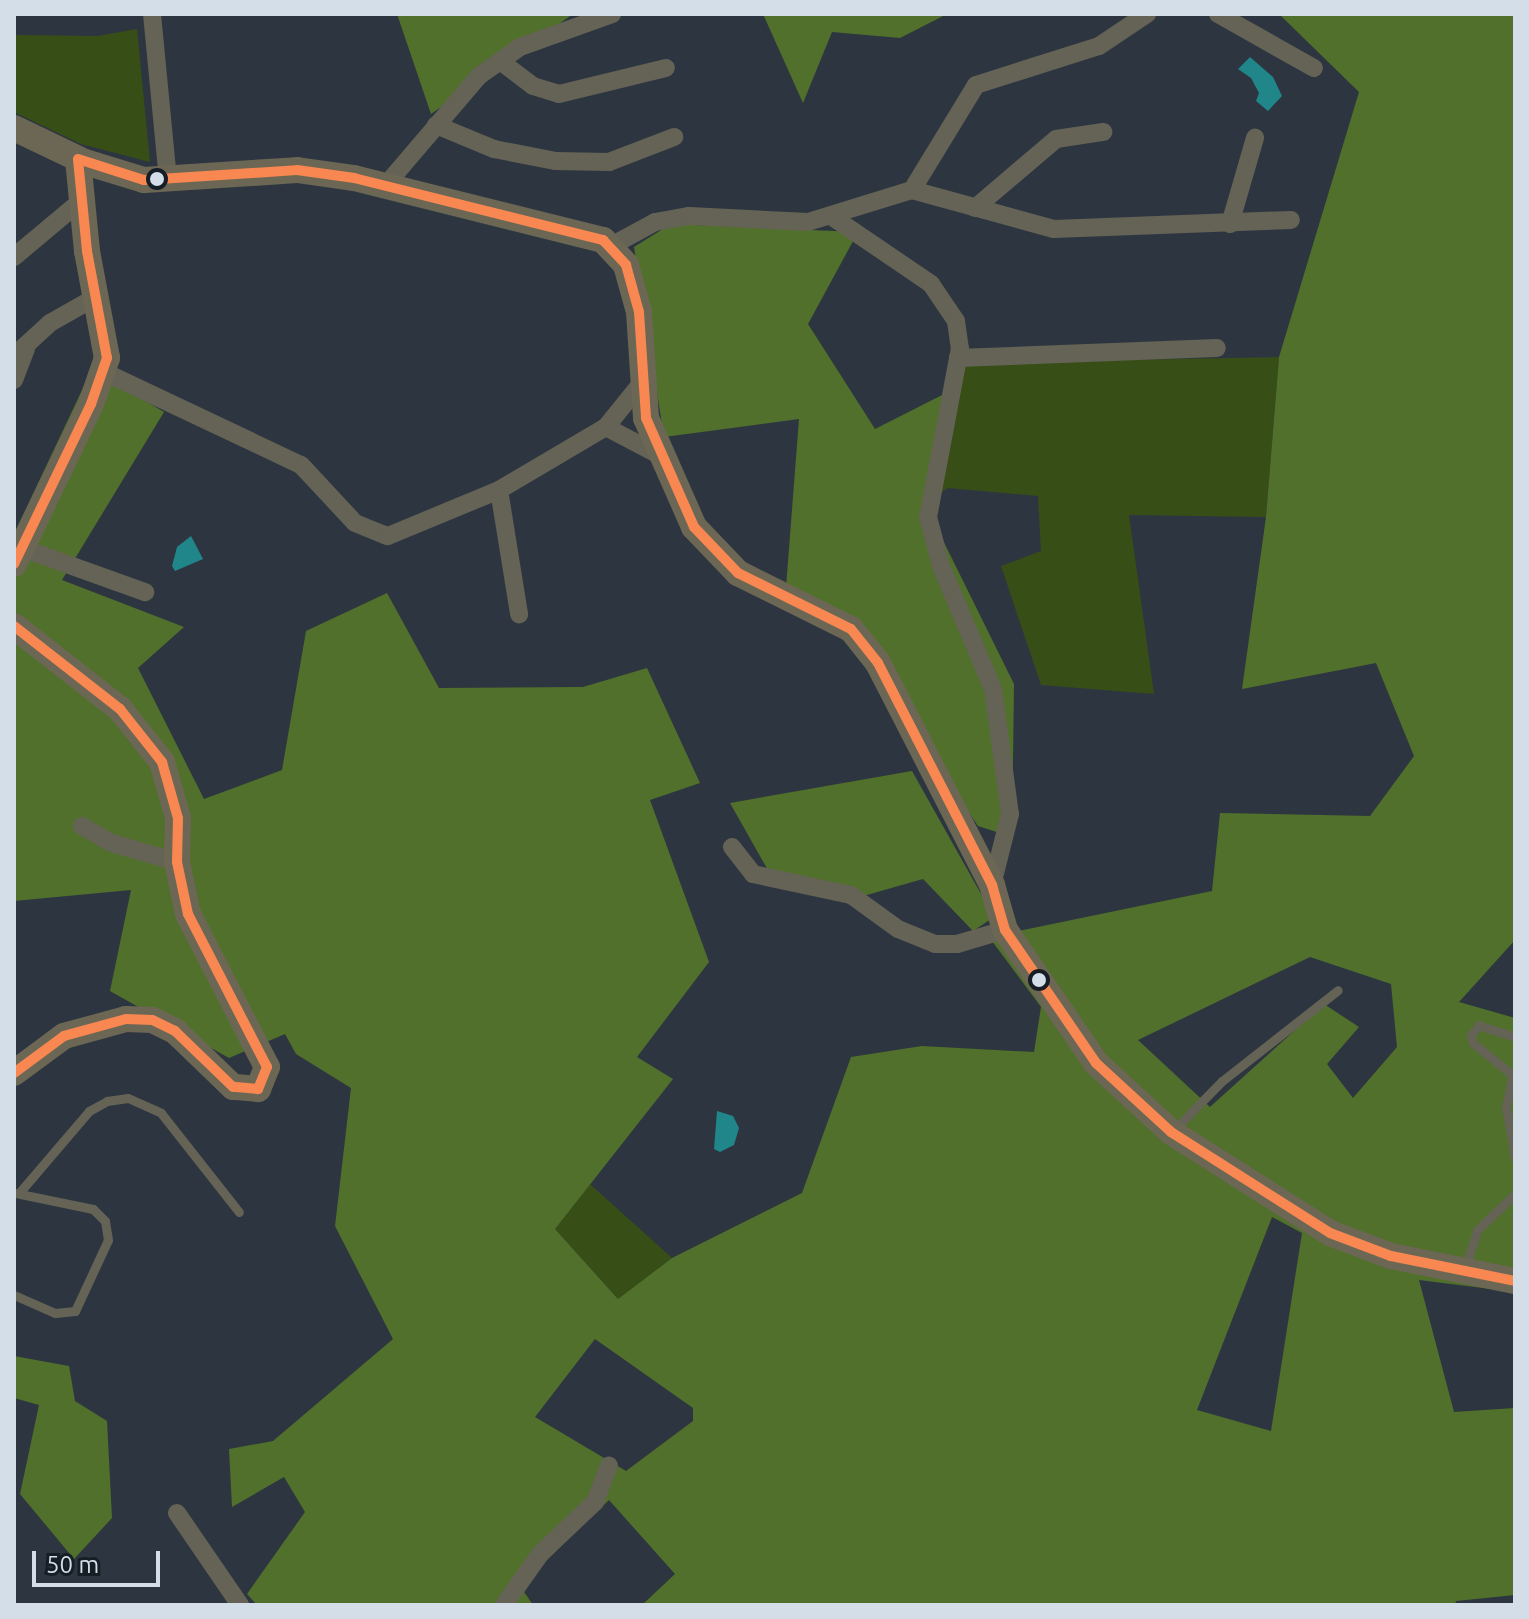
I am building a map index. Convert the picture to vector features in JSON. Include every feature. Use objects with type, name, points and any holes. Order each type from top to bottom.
[{"type":"street","points":[[152,14],[168,180]]},
{"type":"street","points":[[385,186],[479,76],[520,47],[612,14]]},
{"type":"street","points":[[912,190],[976,85],[1099,46],[1147,14]]},
{"type":"street","points":[[1218,14],[1314,68]]},
{"type":"street","points":[[500,61],[533,86],[559,94],[666,68]]},
{"type":"street","points":[[436,125],[494,149],[555,161],[609,162],[674,137]]},
{"type":"street","points":[[14,128],[78,159],[144,180],[297,170],[385,186],[603,240],[611,246],[626,265],[639,312],[646,418],[659,455],[694,527],[738,573],[851,629],[878,663],[992,885],[1005,930],[1072,1035],[1125,1093],[1171,1132],[1330,1233],[1391,1256],[1515,1281]]},
{"type":"street","points":[[975,208],[1056,139],[1103,132]]},
{"type":"street","points":[[1230,224],[1255,138]]},
{"type":"street","points":[[78,159],[107,358],[18,556],[145,592]]},
{"type":"street","points":[[611,246],[655,222],[689,216],[808,222],[834,218],[912,190],[1054,229],[1291,220]]},
{"type":"street","points":[[17,249],[82,200]]},
{"type":"street","points":[[834,218],[942,295],[956,321],[958,358],[928,517],[941,566],[993,689],[1010,814],[992,885]]},
{"type":"street","points":[[14,380],[20,352],[50,323],[96,297]]},
{"type":"street","points":[[958,358],[1217,348]]},
{"type":"street","points":[[102,371],[301,465],[369,531],[388,536],[408,531],[499,490],[606,427],[643,381]]},
{"type":"street","points":[[606,427],[659,455]]},
{"type":"street","points":[[499,490],[519,614]]},
{"type":"street","points":[[14,626],[120,709],[162,762],[178,818],[177,862],[188,914],[265,1058],[264,1083],[258,1089],[233,1087],[175,1031],[152,1020],[126,1019],[64,1036],[14,1073]]},
{"type":"street","points":[[82,826],[112,843],[177,862]]},
{"type":"street","points":[[732,847],[753,874],[851,895],[898,929],[935,944],[957,944],[1005,930]]},
{"type":"street","points":[[504,1605],[541,1553],[595,1502],[609,1466]]},
{"type":"street","points":[[177,1513],[240,1605]]},
{"type":"lane","points":[[1171,1132],[1222,1081],[1338,990]]},
{"type":"lane","points":[[1515,1037],[1479,1025],[1471,1035],[1514,1078],[1506,1107],[1515,1158]]},
{"type":"lane","points":[[14,1295],[55,1313],[75,1311],[108,1240],[105,1221],[93,1209],[16,1193],[89,1111],[107,1101],[128,1098],[161,1113],[239,1212]]},
{"type":"lane","points":[[1464,1271],[1477,1230],[1515,1194]]},
{"type":"green space","points":[[397,14],[573,14],[431,114]]},
{"type":"green space","points":[[763,14],[947,14],[900,38],[832,32],[803,103]]},
{"type":"green space","points":[[1279,14],[1515,14],[1515,940],[1459,1002],[1515,1018],[1515,1292],[1419,1280],[1454,1412],[1515,1408],[1515,1595],[1456,1601],[1455,1605],[642,1605],[675,1574],[609,1500],[520,1586],[533,1605],[257,1605],[247,1594],[305,1512],[284,1477],[232,1507],[229,1449],[273,1441],[393,1339],[335,1226],[351,1088],[296,1054],[285,1034],[229,1058],[110,991],[131,890],[14,901],[14,534],[92,369],[164,412],[62,580],[184,627],[138,668],[204,799],[282,770],[306,631],[387,593],[439,688],[583,687],[647,668],[700,783],[650,800],[709,962],[637,1057],[673,1079],[555,1229],[618,1299],[672,1258],[802,1193],[851,1057],[922,1046],[1034,1052],[1041,1007],[989,937],[1212,891],[1220,813],[1370,816],[1414,756],[1376,663],[1242,689],[1266,517],[1279,357],[1359,92]],"holes":[[[1310,957],[1391,984],[1397,1047],[1353,1098],[1327,1064],[1359,1027],[1324,1004],[1210,1107],[1138,1040]],[[1272,1217],[1302,1233],[1271,1431],[1197,1410]],[[595,1339],[693,1408],[693,1421],[626,1471],[535,1417]]]},
{"type":"green space","points":[[137,29],[150,162],[81,144],[14,112],[14,35],[98,36]]},
{"type":"green space","points":[[671,224],[858,232],[808,324],[875,429],[952,390],[925,504],[1014,684],[1012,837],[978,826],[843,623],[786,587],[799,419],[664,437],[634,247]]},
{"type":"green space","points":[[1279,357],[1266,517],[1129,515],[1154,694],[1041,685],[1001,566],[1041,551],[1038,496],[948,488],[925,504],[952,390],[967,363]]},
{"type":"green space","points":[[912,771],[994,917],[973,931],[923,879],[842,902],[769,872],[730,803]]},
{"type":"green space","points":[[590,1184],[672,1258],[618,1299],[555,1229]]},
{"type":"green space","points":[[14,1356],[69,1366],[75,1401],[107,1421],[112,1518],[74,1559],[20,1494],[39,1405],[14,1398]]},
{"type":"water","points":[[1250,57],[1273,77],[1282,96],[1268,111],[1256,101],[1259,93],[1251,78],[1238,69]]},
{"type":"water","points":[[191,536],[203,559],[175,571],[172,566],[177,547]]},
{"type":"water","points":[[717,1111],[733,1116],[739,1128],[734,1145],[720,1152],[714,1149]]},
{"type":"transit line","points":[[78,159],[144,180],[297,170],[354,178],[603,240],[626,265],[639,312],[646,418],[694,527],[738,573],[851,629],[878,663],[992,885],[1005,930],[1096,1063],[1171,1132],[1330,1233],[1391,1256],[1515,1281]]},
{"type":"transit line","points":[[14,564],[91,404],[107,358],[87,251],[78,159]]},
{"type":"transit line","points":[[14,626],[120,709],[162,762],[178,818],[177,862],[188,914],[267,1067],[258,1089],[233,1087],[175,1031],[152,1020],[126,1019],[64,1036],[14,1073]]}]
